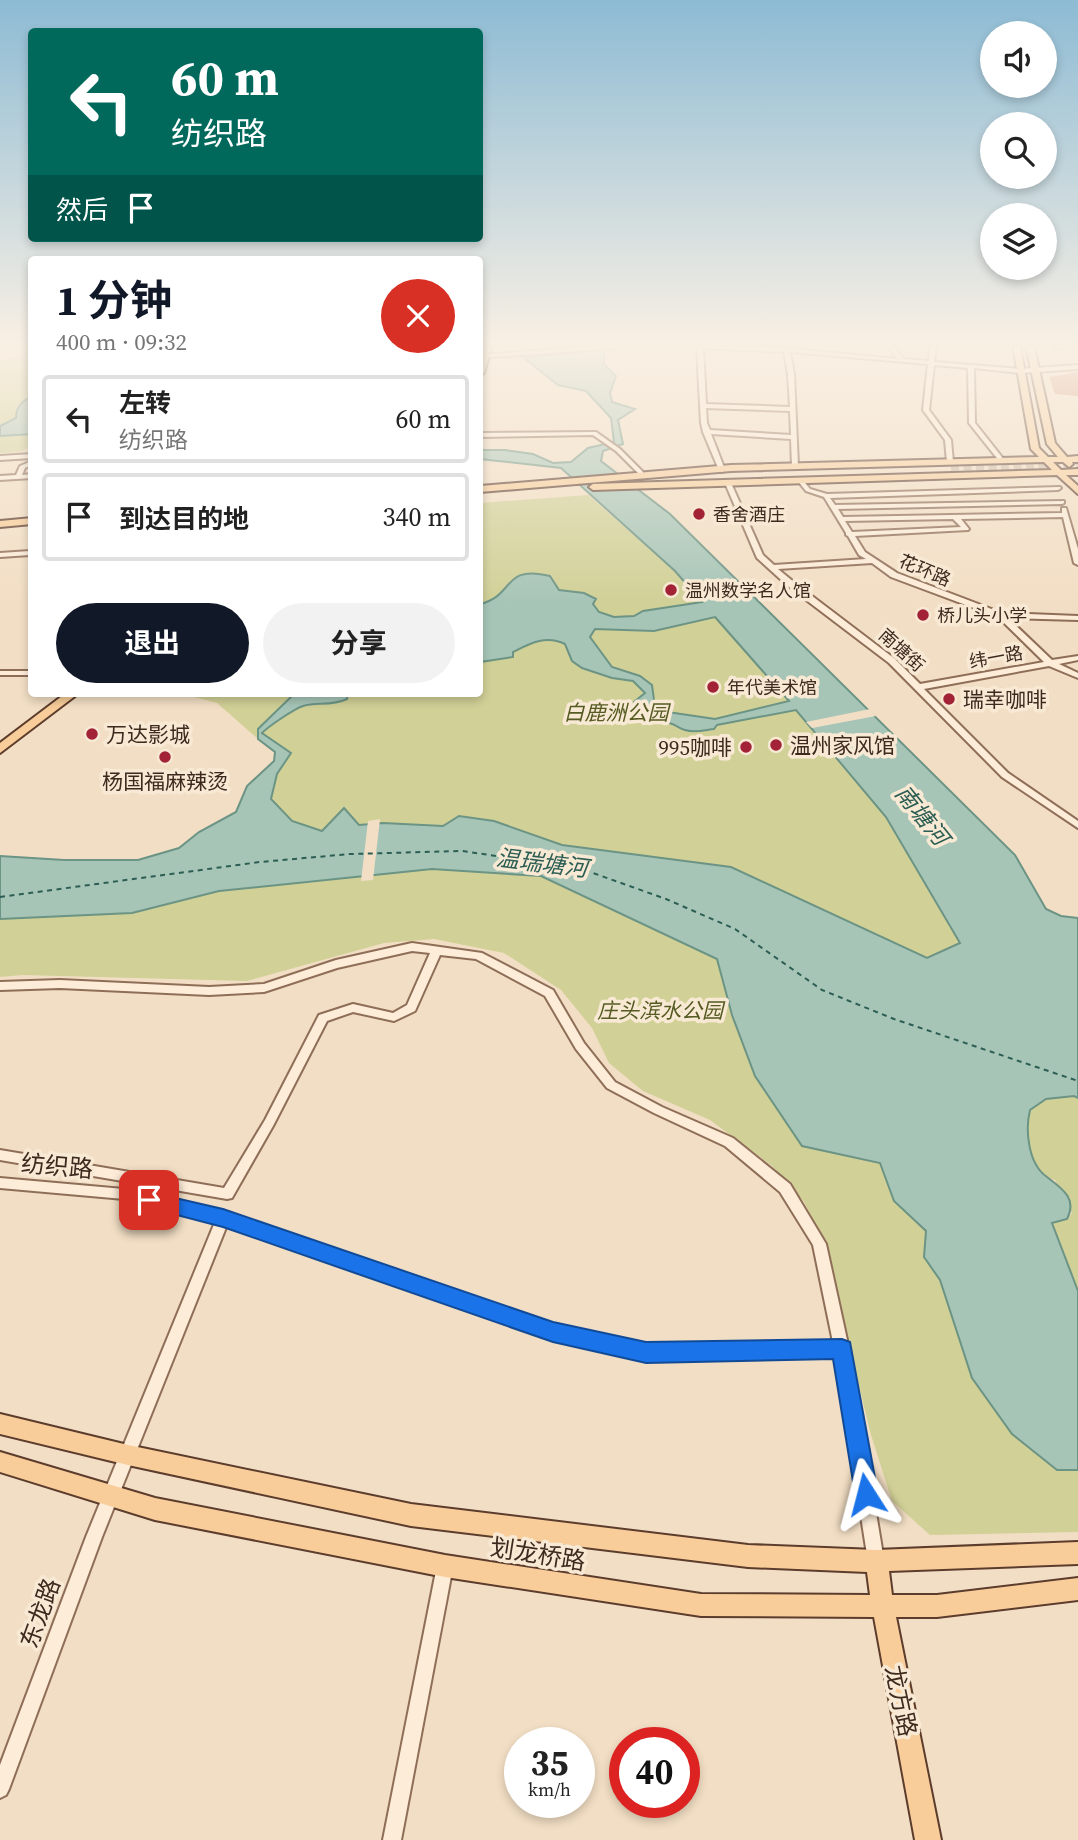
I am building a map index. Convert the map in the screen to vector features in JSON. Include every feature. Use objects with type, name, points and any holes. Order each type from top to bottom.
[{"type":"main road","points":[[1032,432],[1035,449],[1078,491]]},
{"type":"main road","points":[[1049,432],[1051,444],[1067,459],[1076,473]]},
{"type":"main road","points":[[483,497],[775,474],[1078,458]]},
{"type":"main road","points":[[483,489],[641,473],[795,466],[952,466]]},
{"type":"main road","points":[[722,470],[952,466]]},
{"type":"main road","points":[[650,484],[1076,473]]},
{"type":"main road","points":[[0,524],[28,521]]},
{"type":"main road","points":[[0,532],[28,529]]},
{"type":"main road","points":[[0,737],[53,697]]},
{"type":"main road","points":[[0,749],[68,697]]},
{"type":"main road","name":"划龙桥路","points":[[0,1424],[128,1455],[411,1515],[748,1556],[876,1561],[1074,1554]]},
{"type":"main road","name":"划龙桥路","points":[[0,1462],[155,1509],[445,1566],[701,1605],[937,1606],[1078,1589]]},
{"type":"main road","name":"龙方路","points":[[876,1561],[928,1840]]},
{"type":"street","points":[[722,470],[706,432],[794,437]]},
{"type":"street","points":[[794,432],[795,466]]},
{"type":"street","points":[[941,432],[947,440],[952,466]]},
{"type":"street","points":[[979,432],[1002,461]]},
{"type":"street","points":[[483,435],[594,433],[618,450],[641,473]]},
{"type":"street","points":[[0,458],[28,456]]},
{"type":"street","points":[[18,477],[22,467],[28,465]]},
{"type":"street","points":[[1058,472],[1058,488],[1078,564]]},
{"type":"street","points":[[1,473],[28,477]]},
{"type":"street","name":"花环路","points":[[800,480],[808,490],[826,496],[862,553],[894,575],[1000,615],[1078,618]]},
{"type":"street","name":"南塘街","points":[[728,483],[760,556],[792,585],[861,636],[919,687],[1006,775],[1078,825]]},
{"type":"street","points":[[826,496],[1058,488]]},
{"type":"street","points":[[832,507],[1062,502]]},
{"type":"street","points":[[839,519],[1065,515]]},
{"type":"street","points":[[848,534],[966,529],[956,518]]},
{"type":"street","points":[[0,555],[28,553]]},
{"type":"street","points":[[772,567],[872,561]]},
{"type":"street","points":[[1000,615],[1050,663],[1078,676]]},
{"type":"street","name":"纬一路","points":[[919,687],[1078,658]]},
{"type":"street","points":[[0,673],[28,673]]},
{"type":"street","points":[[0,986],[60,984],[209,991],[264,988],[336,964],[399,948],[478,956],[549,993],[580,1046],[611,1085],[729,1142],[785,1188],[819,1244],[842,1349],[876,1561]]},
{"type":"street","points":[[0,1155],[227,1194],[269,1123],[323,1018],[353,1009],[394,1017],[411,1008],[437,950]]},
{"type":"street","name":"纺织路","points":[[0,1183],[124,1194],[223,1218],[553,1332],[633,1350],[842,1349]]},
{"type":"street","name":"东龙路","points":[[0,1789],[110,1497],[223,1218]]},
{"type":"street","points":[[392,1840],[445,1566]]},
{"type":"green space","points":[[0,432],[28,432],[28,448],[20,452],[0,453]]},
{"type":"green space","name":"白鹿洲公园","points":[[588,495],[675,571],[760,666],[886,817],[960,943],[927,958],[731,867],[562,845],[493,821],[459,816],[443,826],[383,823],[359,825],[344,808],[322,831],[292,821],[271,799],[277,774],[290,753],[258,739],[217,703],[194,697],[483,697],[483,503]]},
{"type":"green space","name":"庄头滨水公园","points":[[432,869],[541,876],[718,959],[732,1015],[755,1076],[802,1146],[880,1162],[894,1201],[926,1231],[924,1257],[940,1280],[972,1378],[1012,1434],[1057,1469],[1078,1470],[1078,1532],[930,1535],[892,1501],[871,1435],[824,1241],[804,1202],[772,1166],[710,1120],[643,1091],[609,1063],[592,1028],[561,990],[504,953],[434,939],[384,943],[247,981],[23,975],[0,977],[0,919],[132,913],[219,891]]},
{"type":"green space","points":[[1074,1096],[1078,1098],[1078,1291],[1052,1223],[1068,1219],[1072,1213],[1055,1180],[1046,1175],[1034,1160],[1028,1129],[1030,1110],[1046,1099]]},
{"type":"water","points":[[0,432],[28,432],[28,434],[0,436]]},
{"type":"water","points":[[613,432],[620,432],[623,444],[603,451],[601,461],[670,514],[1015,855],[1046,909],[1061,916],[1078,918],[1078,1098],[1074,1096],[1046,1099],[1030,1110],[1028,1127],[1036,1164],[1066,1194],[1070,1205],[1067,1219],[1052,1223],[1078,1291],[1078,1470],[1057,1470],[1012,1434],[972,1378],[940,1280],[924,1257],[926,1231],[894,1201],[880,1163],[802,1146],[755,1076],[732,1015],[717,959],[541,876],[432,869],[219,891],[132,913],[0,919],[0,856],[64,860],[138,860],[179,848],[199,832],[236,812],[247,786],[274,761],[275,752],[258,739],[258,729],[291,697],[347,697],[341,701],[299,708],[262,733],[291,753],[277,774],[271,799],[292,821],[322,831],[344,808],[359,825],[383,823],[443,826],[459,816],[494,821],[562,845],[731,867],[927,958],[960,943],[886,817],[796,710],[717,725],[714,729],[688,731],[671,724],[642,719],[634,702],[645,693],[633,681],[612,678],[582,668],[572,661],[565,644],[558,641],[539,641],[513,652],[513,657],[483,662],[483,603],[499,595],[510,582],[524,574],[550,576],[559,590],[584,593],[596,599],[593,604],[599,612],[614,617],[634,616],[643,611],[702,602],[675,571],[561,468],[483,459],[483,450],[505,450],[533,454],[553,463],[571,462],[588,448],[614,442]],"holes":[[[715,617],[789,701],[715,719],[661,711],[654,700],[652,685],[640,676],[612,667],[590,637],[595,629],[654,631]]]},
{"type":"pier","points":[[870,709],[876,716],[812,728],[806,722]]},
{"type":"pier","points":[[380,819],[373,880],[361,881],[368,821]]},
{"type":"ferry route","points":[[0,897],[260,862],[350,854],[462,851],[579,868],[666,899],[735,929],[822,990],[894,1019],[1078,1081]]},
{"type":"tunnel","points":[[951,467],[1078,464]]},
{"type":"place","name":"香舍酒庄","points":[[699,514]]},
{"type":"place","name":"温州数学名人馆","points":[[671,590]]},
{"type":"place","name":"桥儿头小学","points":[[923,615]]},
{"type":"place","name":"年代美术馆","points":[[713,687]]},
{"type":"place","name":"瑞幸咖啡","points":[[949,699]]},
{"type":"place","name":"万达影城","points":[[92,734]]},
{"type":"place","name":"温州家风馆","points":[[776,745]]},
{"type":"place","name":"995咖啡","points":[[746,747]]},
{"type":"place","name":"杨国福麻辣烫","points":[[165,757]]},
{"type":"route","points":[[149,1200],[223,1218],[553,1332],[646,1352],[842,1349],[866,1494]]},
{"type":"water label","name":"南塘河","points":[[922,815]]},
{"type":"water label","name":"温瑞塘河","points":[[542,863]]}]
